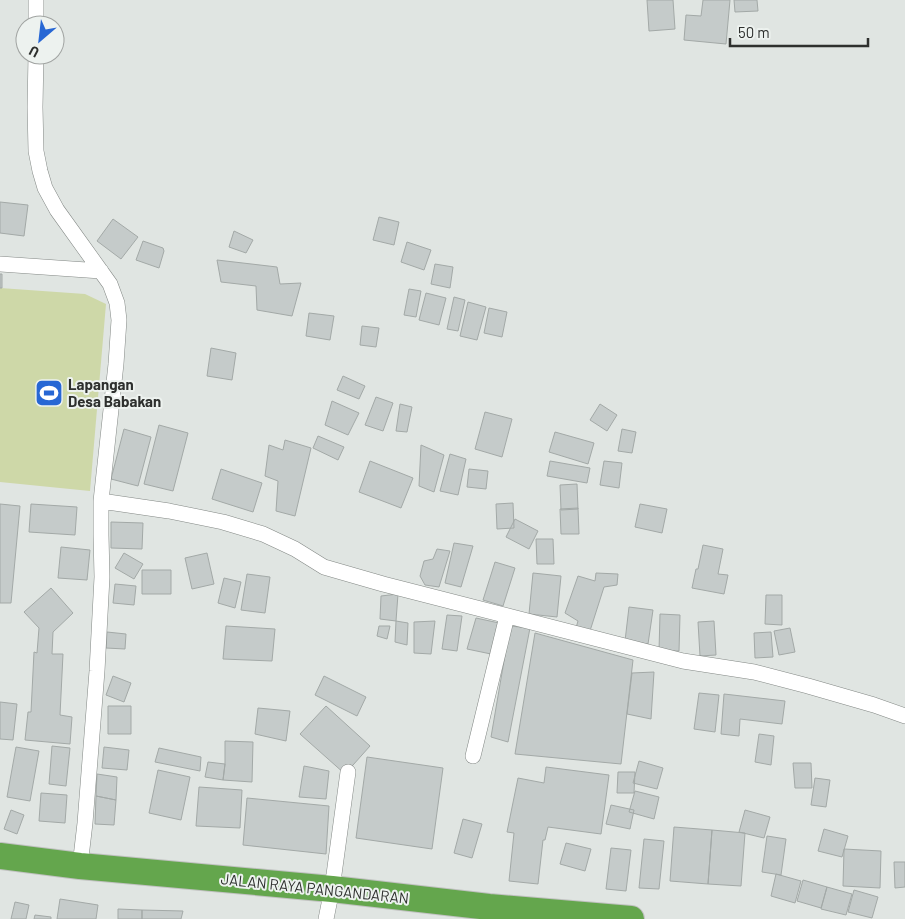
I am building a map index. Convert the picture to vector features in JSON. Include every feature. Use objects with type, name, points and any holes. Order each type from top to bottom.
[{"type":"highway","name":"JALAN RAYA PANGANDARAN","points":[[0,856],[80,866],[332,889],[549,915],[631,919]]},
{"type":"street","points":[[36,0],[36,15]]},
{"type":"street","points":[[36,65],[36,151],[42,180],[57,210],[110,284],[117,304],[118,320],[116,364],[101,501],[102,577],[97,671],[80,866]]},
{"type":"street","points":[[0,264],[101,271]]},
{"type":"street","points":[[101,501],[169,511],[223,522],[263,534],[295,549],[324,566],[383,584],[683,661],[754,672],[874,705],[905,716]]},
{"type":"street","points":[[473,756],[506,616]]},
{"type":"street","points":[[326,919],[348,772]]},
{"type":"green space","name":"Lapangan Desa Babakan","points":[[0,288],[85,294],[106,304],[90,491],[0,482]]},
{"type":"building","points":[[647,0],[673,0],[675,29],[649,31]]},
{"type":"building","points":[[703,0],[730,0],[726,44],[684,40],[686,15],[701,16]]},
{"type":"building","points":[[734,0],[757,0],[758,11],[735,12]]},
{"type":"building","points":[[0,202],[28,205],[24,236],[0,233]]},
{"type":"building","points":[[379,217],[399,222],[394,245],[373,240]]},
{"type":"building","points":[[113,219],[138,237],[121,259],[97,241]]},
{"type":"building","points":[[234,231],[253,240],[246,253],[229,247]]},
{"type":"building","points":[[143,241],[163,248],[164,251],[159,268],[136,260]]},
{"type":"building","points":[[407,242],[431,250],[424,270],[401,262]]},
{"type":"building","points":[[217,260],[277,267],[280,284],[301,283],[292,316],[257,310],[256,286],[221,282]]},
{"type":"building","points":[[435,264],[453,267],[450,288],[431,284]]},
{"type":"building","points":[[0,274],[2,274],[2,288],[0,288]]},
{"type":"building","points":[[409,289],[421,291],[416,317],[404,315]]},
{"type":"building","points":[[426,293],[446,298],[439,325],[419,320]]},
{"type":"building","points":[[454,297],[465,300],[458,331],[447,329]]},
{"type":"building","points":[[468,302],[486,307],[477,340],[460,336]]},
{"type":"building","points":[[489,308],[507,312],[502,337],[484,333]]},
{"type":"building","points":[[309,313],[334,316],[330,340],[306,336]]},
{"type":"building","points":[[362,326],[379,328],[376,347],[360,345]]},
{"type":"building","points":[[211,348],[236,353],[232,380],[207,376]]},
{"type":"building","points":[[343,376],[365,386],[359,399],[337,390]]},
{"type":"building","points":[[376,397],[393,403],[383,431],[365,425]]},
{"type":"building","points":[[332,401],[359,413],[348,435],[325,425]]},
{"type":"building","points":[[400,404],[412,407],[407,432],[396,431]]},
{"type":"building","points":[[600,404],[617,415],[607,431],[590,420]]},
{"type":"building","points":[[485,412],[512,419],[502,457],[475,449]]},
{"type":"building","points":[[159,425],[188,433],[173,491],[144,484]]},
{"type":"building","points":[[124,429],[151,437],[138,486],[111,479]]},
{"type":"building","points":[[622,429],[636,432],[632,453],[618,451]]},
{"type":"building","points":[[555,432],[594,443],[588,464],[549,452]]},
{"type":"building","points":[[318,436],[344,447],[338,460],[313,448]]},
{"type":"building","points":[[285,440],[311,448],[295,516],[276,511],[278,481],[265,476],[269,445],[283,450]]},
{"type":"building","points":[[421,445],[444,455],[434,492],[419,486]]},
{"type":"building","points":[[450,454],[466,459],[458,495],[440,491]]},
{"type":"building","points":[[370,461],[413,478],[401,508],[359,492]]},
{"type":"building","points":[[550,461],[590,468],[587,483],[547,476]]},
{"type":"building","points":[[604,461],[622,463],[619,488],[600,485]]},
{"type":"building","points":[[221,469],[262,483],[253,512],[212,499]]},
{"type":"building","points":[[469,469],[488,471],[486,489],[467,487]]},
{"type":"building","points":[[577,484],[578,509],[561,510],[560,485]]},
{"type":"building","points":[[513,503],[514,528],[497,529],[496,504]]},
{"type":"building","points":[[0,504],[20,506],[11,603],[0,603]]},
{"type":"building","points":[[31,504],[77,507],[75,535],[29,532]]},
{"type":"building","points":[[640,504],[667,509],[662,533],[635,527]]},
{"type":"building","points":[[578,508],[579,534],[561,534],[560,509]]},
{"type":"building","points":[[515,519],[538,531],[529,549],[506,537]]},
{"type":"building","points":[[111,522],[143,523],[142,549],[111,548]]},
{"type":"building","points":[[536,539],[553,539],[554,564],[537,564]]},
{"type":"building","points":[[454,543],[473,546],[461,587],[445,583]]},
{"type":"building","points":[[703,545],[723,549],[718,574],[728,575],[724,594],[692,588]]},
{"type":"building","points":[[61,547],[90,550],[87,580],[58,578]]},
{"type":"building","points":[[437,549],[450,551],[439,587],[425,585],[420,576],[424,561],[433,559]]},
{"type":"building","points":[[124,553],[143,564],[134,579],[115,568]]},
{"type":"building","points":[[207,553],[214,584],[192,589],[185,558]]},
{"type":"building","points":[[495,562],[515,568],[503,606],[483,600]]},
{"type":"building","points":[[142,570],[171,570],[171,594],[142,594]]},
{"type":"building","points":[[533,573],[561,576],[557,617],[529,614]]},
{"type":"building","points":[[596,573],[618,574],[617,585],[604,587],[589,634],[576,628],[578,621],[565,613],[578,576],[595,581]]},
{"type":"building","points":[[247,574],[270,577],[265,613],[241,610]]},
{"type":"building","points":[[224,578],[241,582],[235,608],[218,603]]},
{"type":"building","points":[[115,584],[136,586],[134,605],[113,603]]},
{"type":"building","points":[[51,588],[73,613],[53,632],[52,654],[63,654],[60,715],[72,717],[70,744],[25,740],[28,712],[31,712],[34,652],[37,653],[39,628],[24,612]]},
{"type":"building","points":[[398,594],[396,621],[380,619],[381,596]]},
{"type":"building","points":[[766,595],[782,595],[782,625],[765,624]]},
{"type":"building","points":[[629,607],[653,610],[648,644],[625,641]]},
{"type":"building","points":[[660,614],[680,615],[679,651],[659,651]]},
{"type":"building","points":[[447,615],[462,616],[457,651],[442,649]]},
{"type":"building","points":[[476,618],[499,623],[491,654],[467,649]]},
{"type":"building","points":[[396,621],[408,623],[407,645],[395,642]]},
{"type":"building","points":[[435,621],[431,654],[414,653],[414,622]]},
{"type":"building","points":[[714,621],[716,655],[700,656],[698,622]]},
{"type":"building","points":[[226,626],[275,629],[272,661],[223,659]]},
{"type":"building","points":[[379,626],[390,626],[387,639],[377,636]]},
{"type":"building","points":[[510,626],[530,628],[508,742],[491,737]]},
{"type":"building","points":[[790,628],[795,652],[779,655],[774,631]]},
{"type":"building","points":[[107,632],[126,634],[125,649],[106,648]]},
{"type":"building","points":[[771,632],[773,657],[755,658],[754,633]]},
{"type":"building","points":[[535,633],[633,660],[621,764],[515,754]]},
{"type":"building","points":[[654,672],[651,719],[627,714],[632,673]]},
{"type":"building","points":[[113,676],[131,683],[124,702],[106,695]]},
{"type":"building","points":[[324,676],[366,697],[357,716],[315,695]]},
{"type":"building","points":[[699,693],[719,695],[715,732],[694,729]]},
{"type":"building","points":[[724,694],[785,701],[782,724],[740,719],[739,736],[721,734]]},
{"type":"building","points":[[0,702],[17,704],[13,740],[0,739]]},
{"type":"building","points":[[108,706],[131,706],[131,734],[108,734]]},
{"type":"building","points":[[326,706],[370,746],[345,774],[300,734]]},
{"type":"building","points":[[258,708],[290,711],[286,741],[255,734]]},
{"type":"building","points":[[759,734],[774,736],[771,765],[755,762]]},
{"type":"building","points":[[225,741],[253,742],[252,782],[223,780]]},
{"type":"building","points":[[52,746],[70,748],[66,786],[49,784]]},
{"type":"building","points":[[16,747],[39,751],[30,801],[7,797]]},
{"type":"building","points":[[104,747],[129,750],[127,770],[102,768]]},
{"type":"building","points":[[159,748],[201,757],[200,771],[155,762]]},
{"type":"building","points":[[367,757],[443,768],[432,849],[356,838]]},
{"type":"building","points":[[639,761],[663,768],[657,789],[633,783]]},
{"type":"building","points":[[208,762],[225,764],[223,780],[205,777]]},
{"type":"building","points":[[793,763],[811,763],[812,788],[795,788]]},
{"type":"building","points":[[304,766],[329,771],[326,799],[299,797]]},
{"type":"building","points":[[546,767],[609,775],[601,834],[548,827],[545,840],[543,840],[538,884],[509,881],[514,833],[507,832],[518,778],[544,783]]},
{"type":"building","points":[[158,770],[190,777],[181,820],[149,813]]},
{"type":"building","points":[[618,772],[635,772],[634,793],[617,793]]},
{"type":"building","points":[[97,774],[117,777],[116,800],[96,796]]},
{"type":"building","points":[[815,778],[830,780],[826,807],[811,805]]},
{"type":"building","points":[[199,787],[242,790],[240,828],[196,826]]},
{"type":"building","points":[[635,791],[659,797],[654,819],[629,812]]},
{"type":"building","points":[[41,793],[67,795],[65,823],[39,821]]},
{"type":"building","points":[[96,796],[116,800],[114,825],[95,824]]},
{"type":"building","points":[[247,798],[329,806],[326,854],[243,845]]},
{"type":"building","points":[[611,805],[634,810],[630,829],[606,824]]},
{"type":"building","points":[[11,810],[24,815],[17,834],[4,829]]},
{"type":"building","points":[[745,810],[770,817],[764,838],[739,832]]},
{"type":"building","points":[[463,819],[482,824],[472,858],[454,853]]},
{"type":"building","points":[[674,827],[712,830],[708,884],[670,881]]},
{"type":"building","points":[[824,829],[848,836],[842,857],[818,851]]},
{"type":"building","points":[[712,830],[745,833],[741,886],[708,884]]},
{"type":"building","points":[[767,836],[786,839],[781,875],[762,872]]},
{"type":"building","points":[[644,839],[664,841],[659,889],[639,888]]},
{"type":"building","points":[[566,843],[591,849],[585,871],[560,864]]},
{"type":"building","points":[[611,848],[631,850],[626,891],[606,889]]},
{"type":"building","points":[[844,849],[881,851],[880,888],[843,886]]},
{"type":"building","points":[[894,862],[905,862],[905,887],[895,888]]},
{"type":"building","points":[[776,874],[801,881],[795,903],[771,896]]},
{"type":"building","points":[[803,880],[827,887],[821,908],[797,901]]},
{"type":"building","points":[[827,887],[852,894],[846,915],[821,909]]},
{"type":"building","points":[[854,890],[878,897],[872,918],[848,912]]},
{"type":"building","points":[[60,899],[98,905],[96,919],[57,919]]},
{"type":"building","points":[[15,902],[29,905],[26,919],[11,919]]},
{"type":"building","points":[[118,909],[142,910],[142,919],[118,919]]},
{"type":"building","points":[[142,910],[183,911],[181,919],[142,919]]},
{"type":"building","points":[[35,915],[51,917],[51,919],[34,919]]},
{"type":"place","name":"Lapangan Desa Babakan","points":[[49,393]]}]
